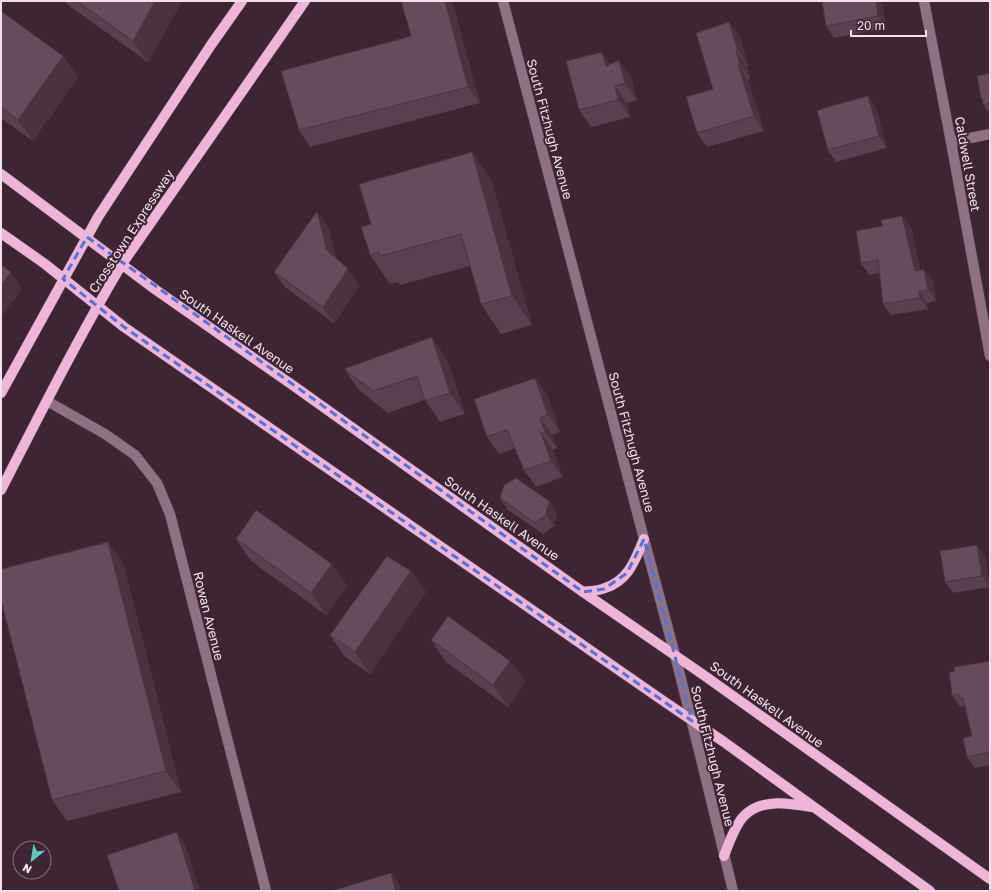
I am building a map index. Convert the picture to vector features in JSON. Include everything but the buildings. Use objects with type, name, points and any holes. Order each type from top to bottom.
[{"type":"main road","points":[[1,393],[98,217],[211,45],[242,1]]},
{"type":"main road","name":"Crosstown Expressway","points":[[1,490],[97,306],[122,264],[305,1]]},
{"type":"main road","name":"South Haskell Avenue","points":[[1,174],[156,290],[291,384],[583,592],[675,655],[990,880]]},
{"type":"main road","points":[[1,233],[45,264],[124,327],[724,742],[930,891]]},
{"type":"main road","points":[[583,592],[604,589],[617,583],[628,573],[644,539]]},
{"type":"main road","points":[[724,856],[732,835],[742,817],[755,807],[776,803],[791,803],[813,807]]},
{"type":"street","name":"South Fitzhugh Avenue","points":[[503,1],[675,655],[733,891]]},
{"type":"street","name":"Caldwell Street","points":[[924,1],[990,356]]},
{"type":"street","points":[[951,142],[990,134]]},
{"type":"street","name":"Rowan Avenue","points":[[47,401],[105,434],[135,455],[157,483],[170,514],[266,891]]},
{"type":"highlighted area","points":[[87,237],[583,592],[604,589],[627,573],[644,539],[692,721],[124,327],[63,279]]}]
